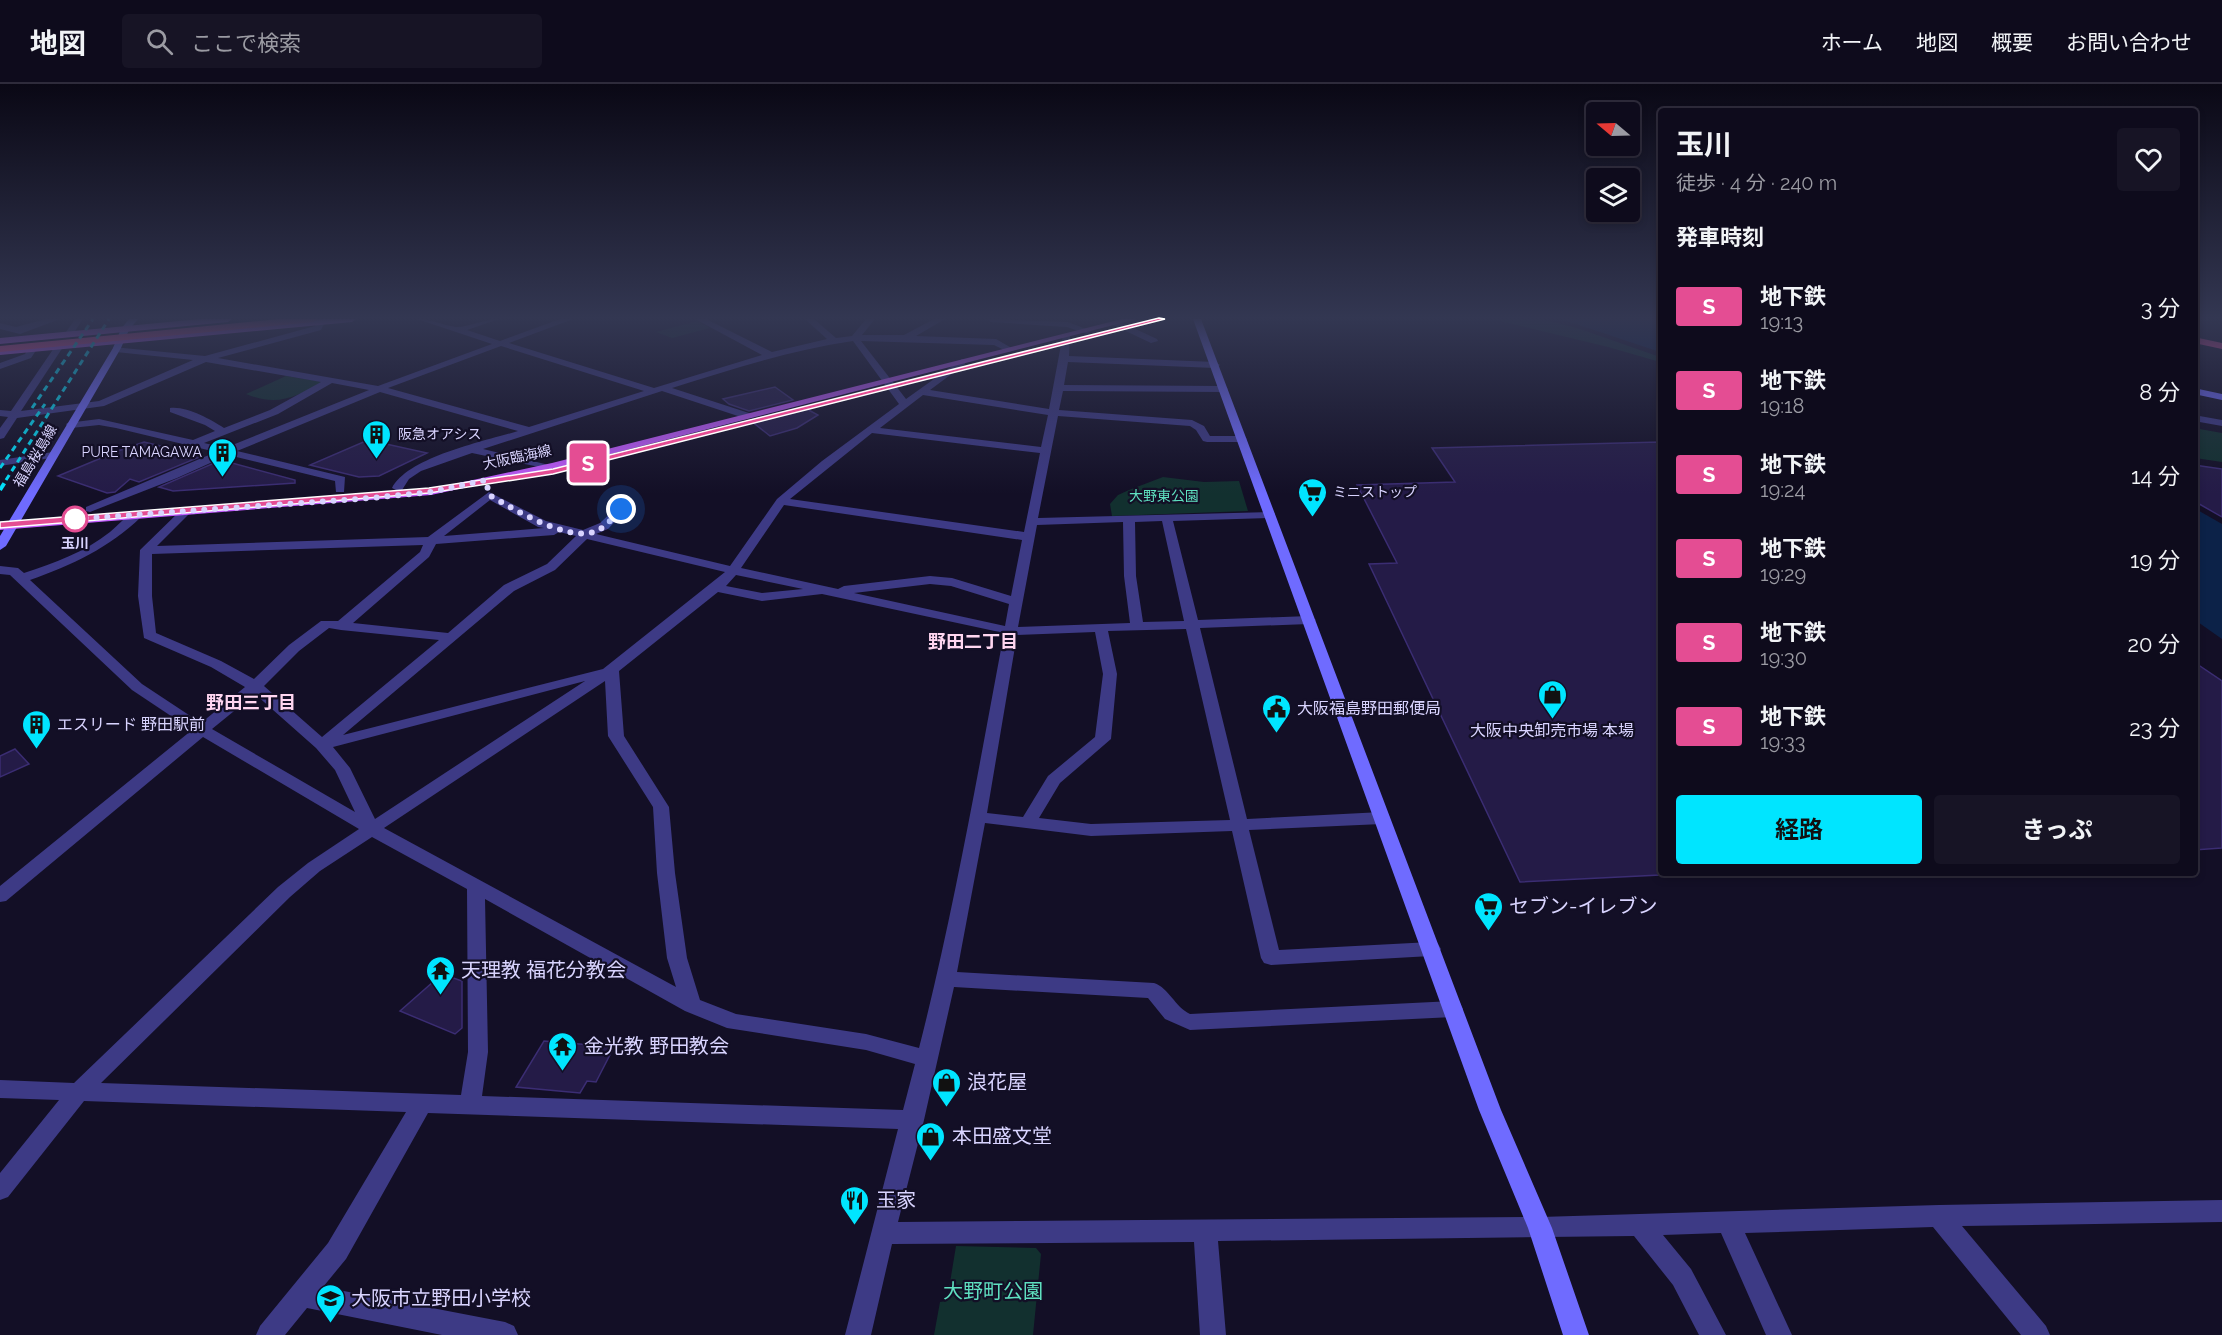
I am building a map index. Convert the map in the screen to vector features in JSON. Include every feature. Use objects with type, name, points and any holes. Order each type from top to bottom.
[{"type":"main road","name":"大阪臨海線","points":[[9,522],[90,509],[486,480],[902,377]]},
{"type":"main road","name":"大阪臨海線","points":[[0,517],[9,522],[137,515],[421,493],[466,482]]},
{"type":"street","points":[[0,436],[39,377]]},
{"type":"street","name":"福島桜島線","points":[[0,546],[9,522],[53,455],[99,377]]},
{"type":"street","points":[[0,413],[15,415],[101,404],[164,377]]},
{"type":"street","points":[[316,377],[381,389],[530,431]]},
{"type":"street","points":[[90,509],[405,377]]},
{"type":"street","points":[[616,377],[748,416]]},
{"type":"street","points":[[398,488],[401,478],[409,473],[530,431],[699,377]]},
{"type":"street","points":[[885,377],[904,404]]},
{"type":"street","points":[[0,1190],[80,1090],[284,892],[314,867],[612,670],[726,580],[781,501],[826,463],[941,377]]},
{"type":"street","points":[[858,1335],[946,979],[1060,377]]},
{"type":"street","points":[[1219,377],[1490,1110],[1540,1228],[1576,1335]]},
{"type":"street","points":[[195,443],[274,412],[331,380]]},
{"type":"street","points":[[1058,388],[1223,389]]},
{"type":"street","points":[[921,392],[1053,413],[1192,423],[1200,428],[1207,439],[1242,439]]},
{"type":"street","points":[[2198,392],[2222,397]]},
{"type":"street","points":[[174,410],[209,423],[225,433]]},
{"type":"street","points":[[2198,419],[2222,423]]},
{"type":"street","points":[[71,425],[99,422],[228,450],[341,479],[340,490]]},
{"type":"street","points":[[870,430],[1046,451]]},
{"type":"street","points":[[474,450],[545,467]]},
{"type":"street","points":[[0,463],[53,455]]},
{"type":"street","points":[[486,480],[489,495]]},
{"type":"street","points":[[489,495],[542,524],[565,530],[732,570],[1011,631],[1309,620]]},
{"type":"street","points":[[0,896],[255,686],[294,648],[334,625],[425,554],[431,541],[489,495]]},
{"type":"street","points":[[781,501],[1030,537]]},
{"type":"street","points":[[322,745],[509,588],[551,567],[585,534],[604,526],[621,509]]},
{"type":"street","points":[[186,511],[146,550],[145,596],[149,635],[216,664],[255,686],[322,745],[342,768],[372,829]]},
{"type":"street","points":[[1033,522],[1269,514]]},
{"type":"street","points":[[22,578],[70,562],[122,530],[137,515]]},
{"type":"street","points":[[1129,519],[1130,576],[1137,627]]},
{"type":"street","points":[[1167,519],[1271,958],[1431,949]]},
{"type":"street","points":[[146,550],[431,541],[565,530]]},
{"type":"street","points":[[0,570],[14,571],[137,687],[202,730],[372,829],[692,1005],[734,1022],[866,1042],[927,1059]]},
{"type":"street","points":[[716,588],[762,597],[930,580],[952,582],[1016,602]]},
{"type":"street","points":[[334,625],[450,637]]},
{"type":"street","points":[[1028,822],[1054,780],[1103,739],[1110,674],[1101,629]]},
{"type":"street","points":[[322,745],[612,670]]},
{"type":"street","points":[[612,670],[616,736],[661,807],[666,873],[677,958],[692,1005]]},
{"type":"street","points":[[978,816],[1091,830],[1382,818]]},
{"type":"street","points":[[471,1104],[478,1052],[476,886]]},
{"type":"street","points":[[946,979],[1155,991],[1166,1011],[1190,1022],[1453,1009]]},
{"type":"street","points":[[0,1089],[912,1120]]},
{"type":"street","points":[[269,1335],[337,1251],[423,1102]]},
{"type":"street","points":[[885,1233],[1540,1228],[1939,1216],[2222,1211]]},
{"type":"street","points":[[1939,1216],[2037,1335]]},
{"type":"street","points":[[1728,1222],[1779,1335]]},
{"type":"street","points":[[1640,1225],[1682,1277],[1713,1335]]},
{"type":"street","points":[[1205,1231],[1213,1335]]},
{"type":"street","points":[[303,1295],[505,1335]]},
{"type":"green space","points":[[283,377],[323,382],[295,396],[277,400],[257,398],[246,394]]},
{"type":"green space","points":[[2198,429],[2222,433],[2222,462],[2198,458]]},
{"type":"green space","name":"大野東公園","points":[[1163,477],[1204,482],[1239,481],[1248,511],[1112,516],[1110,504],[1118,495]]},
{"type":"green space","name":"大野町公園","points":[[956,1246],[1036,1248],[1041,1254],[1033,1335],[934,1335],[940,1302],[947,1301]]},
{"type":"water","points":[[2198,510],[2222,524],[2222,639],[2198,622]]},
{"type":"building","points":[[775,387],[793,400],[749,411],[729,404],[723,399]]},
{"type":"building","points":[[803,407],[818,415],[797,428],[770,436],[750,420]]},
{"type":"building","name":"阪急オアシス","points":[[368,440],[427,453],[379,476],[359,477],[310,465]]},
{"type":"building","points":[[144,442],[202,456],[139,482],[130,479],[115,492],[107,493],[58,476],[118,451]]},
{"type":"building","name":"大阪中央卸売市場 本場","points":[[1658,442],[1658,875],[1520,882],[1369,564],[1397,563],[1357,485],[1455,482],[1432,448]]},
{"type":"building","name":"PURE TAMAGAWA","points":[[221,460],[295,480],[295,483],[173,491],[159,487]]},
{"type":"building","points":[[2198,466],[2222,469],[2222,517],[2198,503]]},
{"type":"building","points":[[2198,665],[2222,681],[2222,848],[2198,850]]},
{"type":"building","points":[[15,749],[29,764],[0,777],[0,756]]},
{"type":"building","name":"天理教 福花分教会","points":[[442,974],[462,981],[462,1028],[455,1034],[400,1011]]},
{"type":"building","name":"金光教 野田教会","points":[[544,1041],[614,1047],[596,1082],[587,1081],[580,1093],[516,1087]]},
{"type":"railway","points":[[32,408],[53,377]]},
{"type":"railway","points":[[6,480],[72,377]]},
{"type":"railway","points":[[0,468],[45,404]]},
{"type":"railway","points":[[0,490],[7,479]]},
{"type":"metro line","name":"S","points":[[0,525],[429,491],[479,484],[609,458],[929,377]]},
{"type":"place","name":"阪急オアシス","points":[[377,460]]},
{"type":"place","name":"PURE TAMAGAWA","points":[[223,478]]},
{"type":"place","name":"ミニストップ","points":[[1312,518]]},
{"type":"place","name":"玉川","points":[[75,519]]},
{"type":"place","name":"大阪中央卸売市場 本場","points":[[1552,720]]},
{"type":"place","name":"大阪福島野田郵便局","points":[[1276,734]]},
{"type":"place","name":"エスリード 野田駅前","points":[[36,750]]},
{"type":"place","name":"セブン-イレブン","points":[[1488,932]]},
{"type":"place","name":"天理教 福花分教会","points":[[440,996]]},
{"type":"place","name":"金光教 野田教会","points":[[563,1072]]},
{"type":"place","name":"浪花屋","points":[[946,1108]]},
{"type":"place","name":"本田盛文堂","points":[[931,1162]]},
{"type":"place","name":"玉家","points":[[855,1226]]},
{"type":"place","name":"大阪市立野田小学校","points":[[330,1324]]},
{"type":"district","name":"野田二丁目","points":[[973,641]]},
{"type":"district","name":"野田三丁目","points":[[251,702]]},
{"type":"route","points":[[75,519],[371,498],[431,492],[466,482],[486,480],[489,495],[542,524],[565,530],[585,534],[597,530],[621,509]]}]
